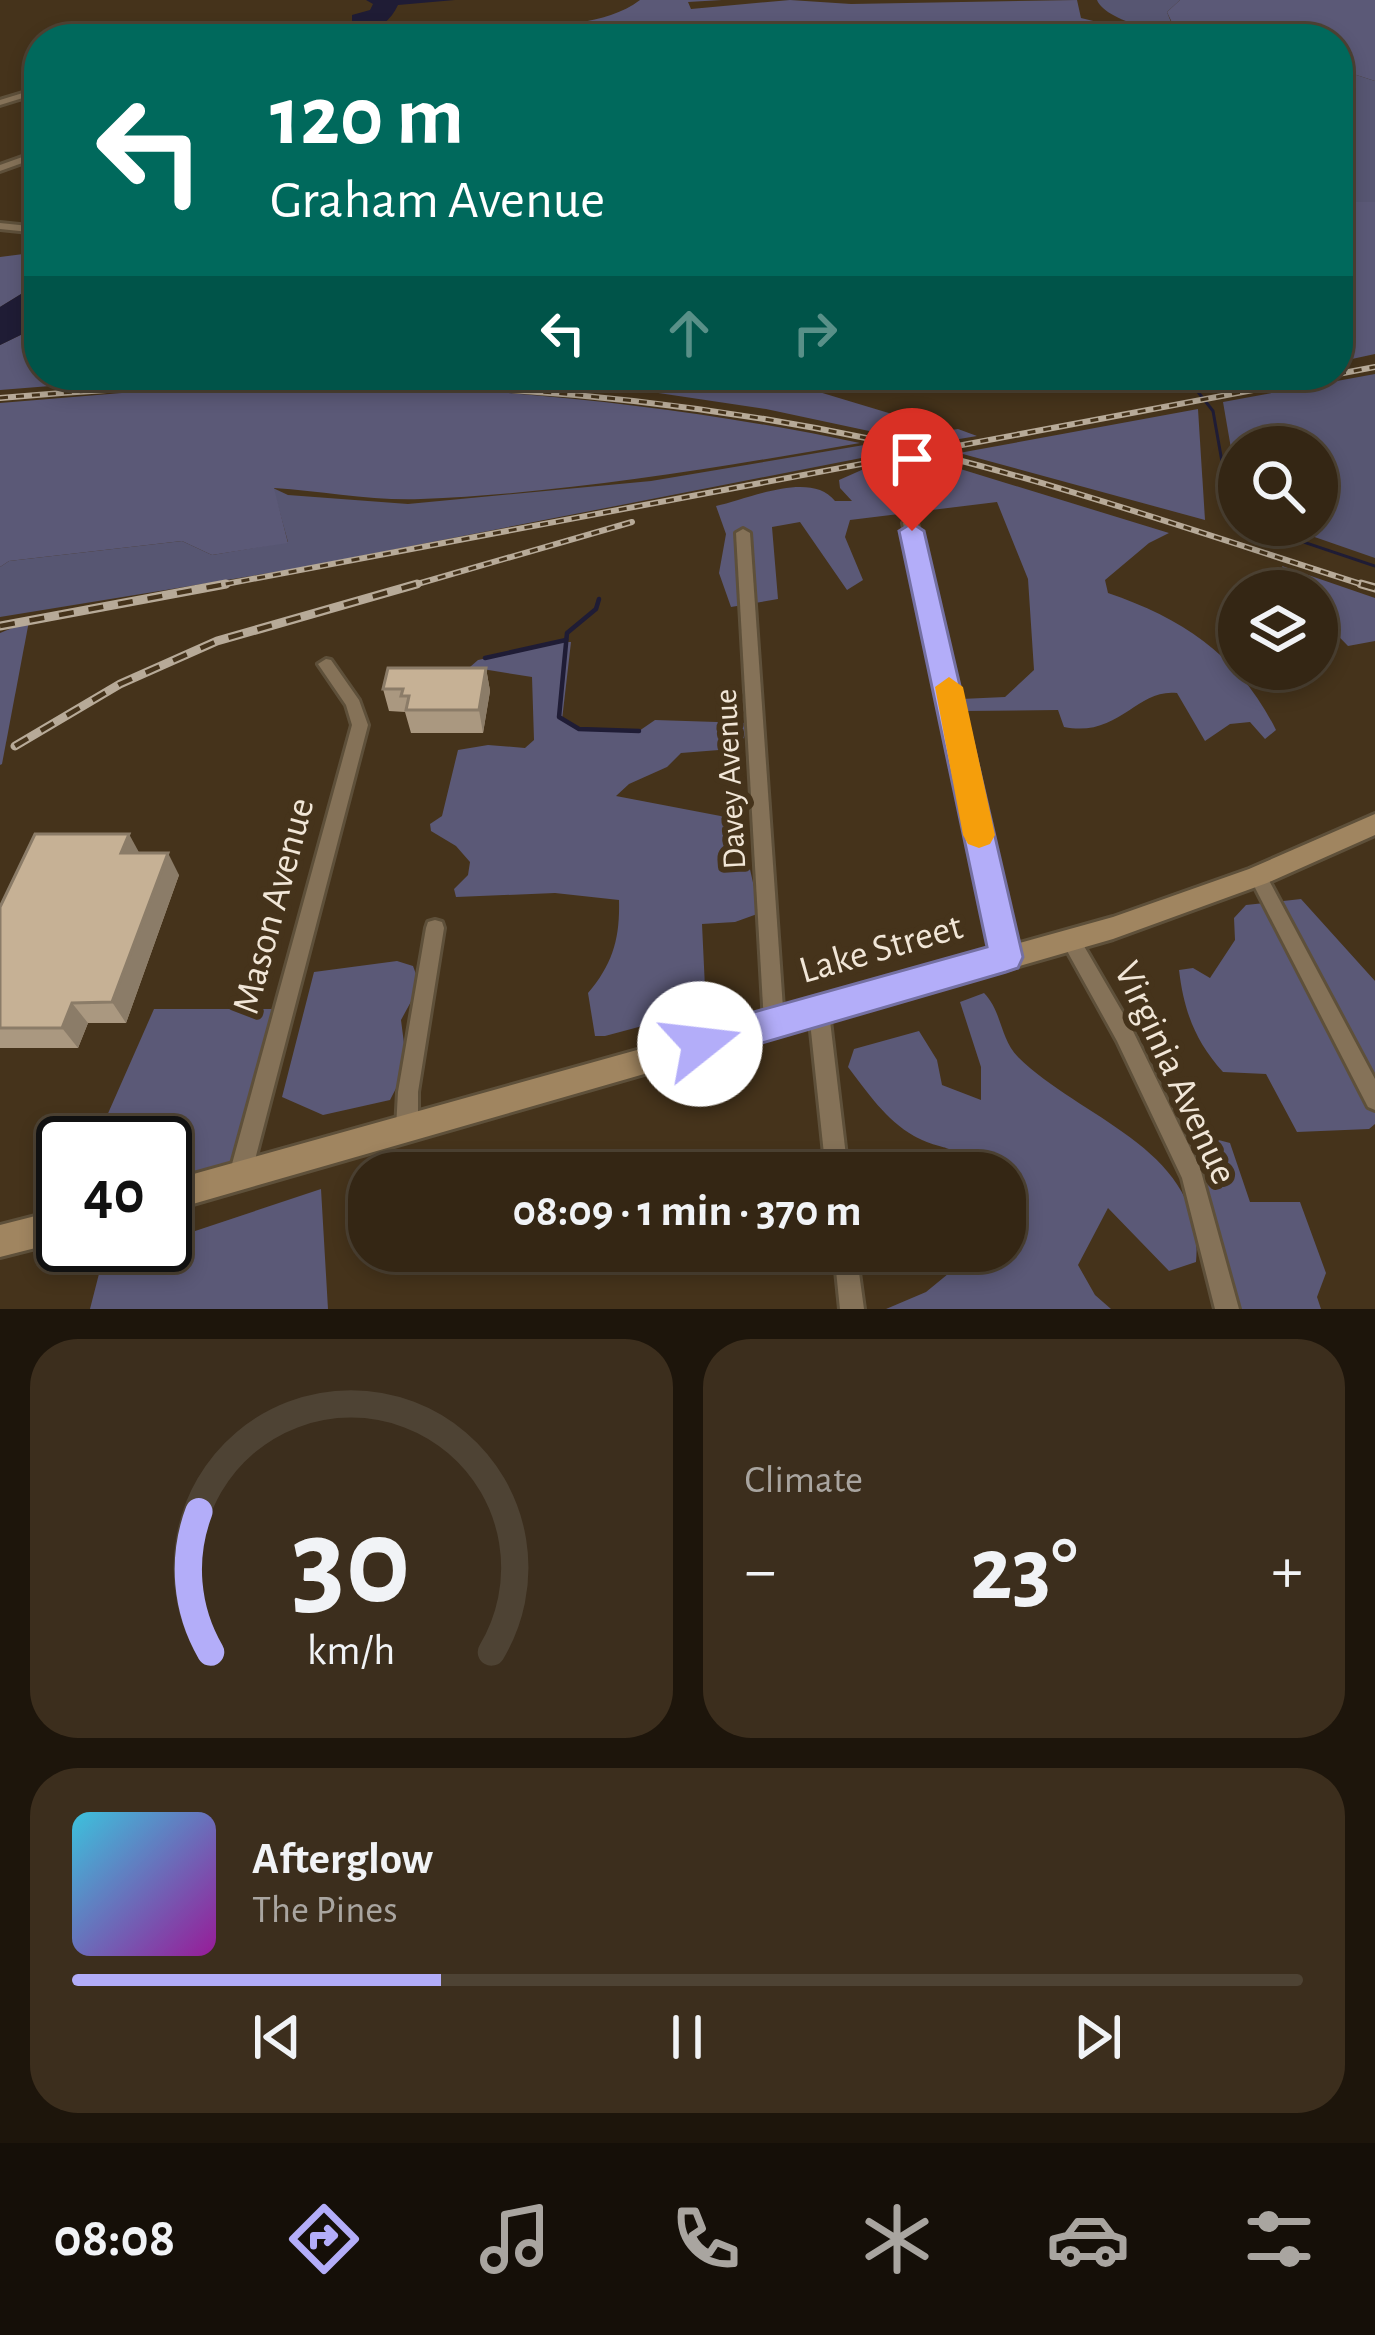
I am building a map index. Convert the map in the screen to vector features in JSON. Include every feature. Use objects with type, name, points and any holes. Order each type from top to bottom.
[{"type":"street","points":[[910,523],[1006,957]]},
{"type":"street","name":"Davey Avenue","points":[[743,533],[774,1022]]},
{"type":"street","name":"Mason Avenue","points":[[240,1175],[359,725],[353,704],[326,664]]},
{"type":"street","name":"Lake Street","points":[[192,1190],[1070,940],[1258,876],[1375,824]]},
{"type":"street","points":[[1258,876],[1375,1100]]},
{"type":"street","points":[[407,1128],[408,1092],[435,928]]},
{"type":"street","name":"Virginia Avenue","points":[[1070,940],[1124,1034],[1192,1176],[1227,1309]]},
{"type":"street","points":[[819,1012],[835,1152]]},
{"type":"street","points":[[0,1241],[36,1232]]},
{"type":"street","points":[[848,1272],[852,1309]]},
{"type":"shaded area","points":[[366,0],[455,0],[398,5],[383,24],[337,24],[352,21],[352,15],[370,10],[373,4]]},
{"type":"shaded area","points":[[640,0],[722,0],[688,2],[691,9],[790,0],[851,4],[1077,0],[1081,18],[1106,24],[566,24],[624,10]]},
{"type":"shaded area","points":[[1097,0],[1180,0],[1167,12],[1172,24],[1135,24],[1103,8]]},
{"type":"shaded area","points":[[1180,0],[1375,0],[1375,81],[1353,74],[1353,24],[1173,24],[1167,12]]},
{"type":"shaded area","points":[[1353,74],[1375,81],[1375,202],[1353,202]]},
{"type":"shaded area","points":[[1353,202],[1375,202],[1375,354],[1353,359]]},
{"type":"shaded area","points":[[24,254],[24,292],[0,307],[0,257]]},
{"type":"shaded area","points":[[24,292],[24,333],[0,345],[0,307]]},
{"type":"shaded area","points":[[24,333],[24,388],[0,390],[0,345]]},
{"type":"shaded area","points":[[1375,374],[1375,558],[1338,545],[1338,426],[1227,426],[1223,402],[1288,390],[1353,390],[1353,378]]},
{"type":"shaded area","points":[[158,390],[465,390],[725,418],[860,443],[641,478],[476,496],[384,499],[274,488],[288,543],[212,555],[182,541],[9,561],[0,567],[0,403]]},
{"type":"shaded area","points":[[638,390],[812,390],[902,417],[925,434],[958,429],[977,436],[930,444],[766,409]]},
{"type":"shaded area","points":[[1198,409],[1205,520],[959,453]]},
{"type":"shaded area","points":[[870,444],[897,451],[294,569],[0,617],[0,567],[9,561],[182,541],[212,555],[288,542],[273,488],[288,495],[408,504],[651,481]]},
{"type":"shaded area","points":[[928,459],[1169,533],[1149,543],[1105,580],[1108,593],[1161,615],[1207,643],[1218,653],[1218,690],[1251,690],[1276,730],[1265,739],[1250,722],[1230,724],[1205,741],[1177,693],[1163,693],[1113,720],[1083,728],[1064,727],[1058,710],[963,711],[961,699],[1005,697],[1034,670],[1028,579],[997,502],[850,520],[845,537],[863,580],[847,590],[800,522],[772,527],[778,599],[731,607],[719,573],[726,534],[716,506],[795,487],[824,492],[835,501],[852,501],[839,480],[873,465]]},
{"type":"shaded area","points":[[1338,585],[1375,598],[1375,641],[1348,646],[1338,636]]},
{"type":"shaded area","points":[[29,621],[2,764],[0,765],[0,633]]},
{"type":"shaded area","points":[[571,642],[562,720],[579,729],[639,731],[655,720],[748,723],[744,738],[719,750],[681,753],[667,767],[629,784],[616,796],[731,818],[741,830],[760,913],[735,922],[702,924],[706,1009],[605,1036],[595,1036],[588,993],[613,950],[619,900],[555,893],[456,897],[454,889],[468,875],[470,862],[456,846],[431,831],[430,824],[442,816],[458,750],[488,745],[525,748],[534,740],[532,677],[470,667],[478,660]]},
{"type":"shaded area","points":[[1301,899],[1375,981],[1375,1124],[1369,1129],[1297,1132],[1266,1074],[1223,1072],[1198,1037],[1184,999],[1179,970],[1193,968],[1210,978],[1235,940],[1234,918],[1246,905]]},
{"type":"shaded area","points":[[397,961],[413,966],[420,985],[401,1020],[407,1067],[390,1100],[323,1115],[282,1097],[314,972]]},
{"type":"shaded area","points":[[984,993],[1018,1057],[1161,1164],[1182,1191],[1194,1223],[1196,1262],[1169,1271],[1108,1208],[1078,1265],[1095,1295],[1111,1309],[886,1309],[926,1292],[950,1272],[1026,1272],[1026,1152],[954,1152],[924,1141],[895,1122],[848,1067],[854,1049],[919,1031],[937,1060],[942,1085],[981,1100],[981,1067],[960,1002]]},
{"type":"shaded area","points":[[154,1009],[283,1009],[240,1175],[192,1188],[192,1116],[107,1116]]},
{"type":"shaded area","points":[[1211,1138],[1230,1143],[1250,1202],[1300,1202],[1326,1273],[1317,1297],[1321,1309],[1227,1309],[1175,1140]]},
{"type":"shaded area","points":[[321,1189],[328,1309],[90,1309],[99,1272],[192,1272],[192,1232]]},
{"type":"building","points":[[388,668],[486,668],[479,710],[406,710],[409,696],[401,696],[403,689],[383,689]]},
{"type":"building","points":[[35,834],[129,834],[121,853],[168,853],[112,1002],[72,1003],[62,1028],[0,1028],[0,907]]},
{"type":"waterway","points":[[1196,390],[1213,411],[1218,439]]},
{"type":"waterway","points":[[1315,546],[1375,566]]},
{"type":"waterway","points":[[599,599],[596,609],[567,633],[559,717],[579,729],[639,731]]},
{"type":"waterway","points":[[485,658],[566,640]]},
{"type":"railway","points":[[1353,371],[1375,367]]},
{"type":"railway","points":[[0,398],[109,390]]},
{"type":"railway","points":[[507,390],[758,418],[925,452]]},
{"type":"railway","points":[[925,452],[1254,390]]},
{"type":"railway","points":[[219,585],[925,452]]},
{"type":"railway","points":[[925,452],[1120,506],[1370,587]]},
{"type":"railway","points":[[407,587],[632,522]]},
{"type":"railway","points":[[219,585],[226,584]]},
{"type":"railway","points":[[15,746],[120,684],[217,641],[417,584]]},
{"type":"railway","points":[[1361,584],[1375,588]]},
{"type":"railway","points":[[0,626],[219,585]]},
{"type":"railway","points":[[210,587],[219,585]]},
{"type":"slow traffic","points":[[949,687],[979,835]]},
{"type":"route","points":[[700,1044],[1006,957],[912,531]]}]
